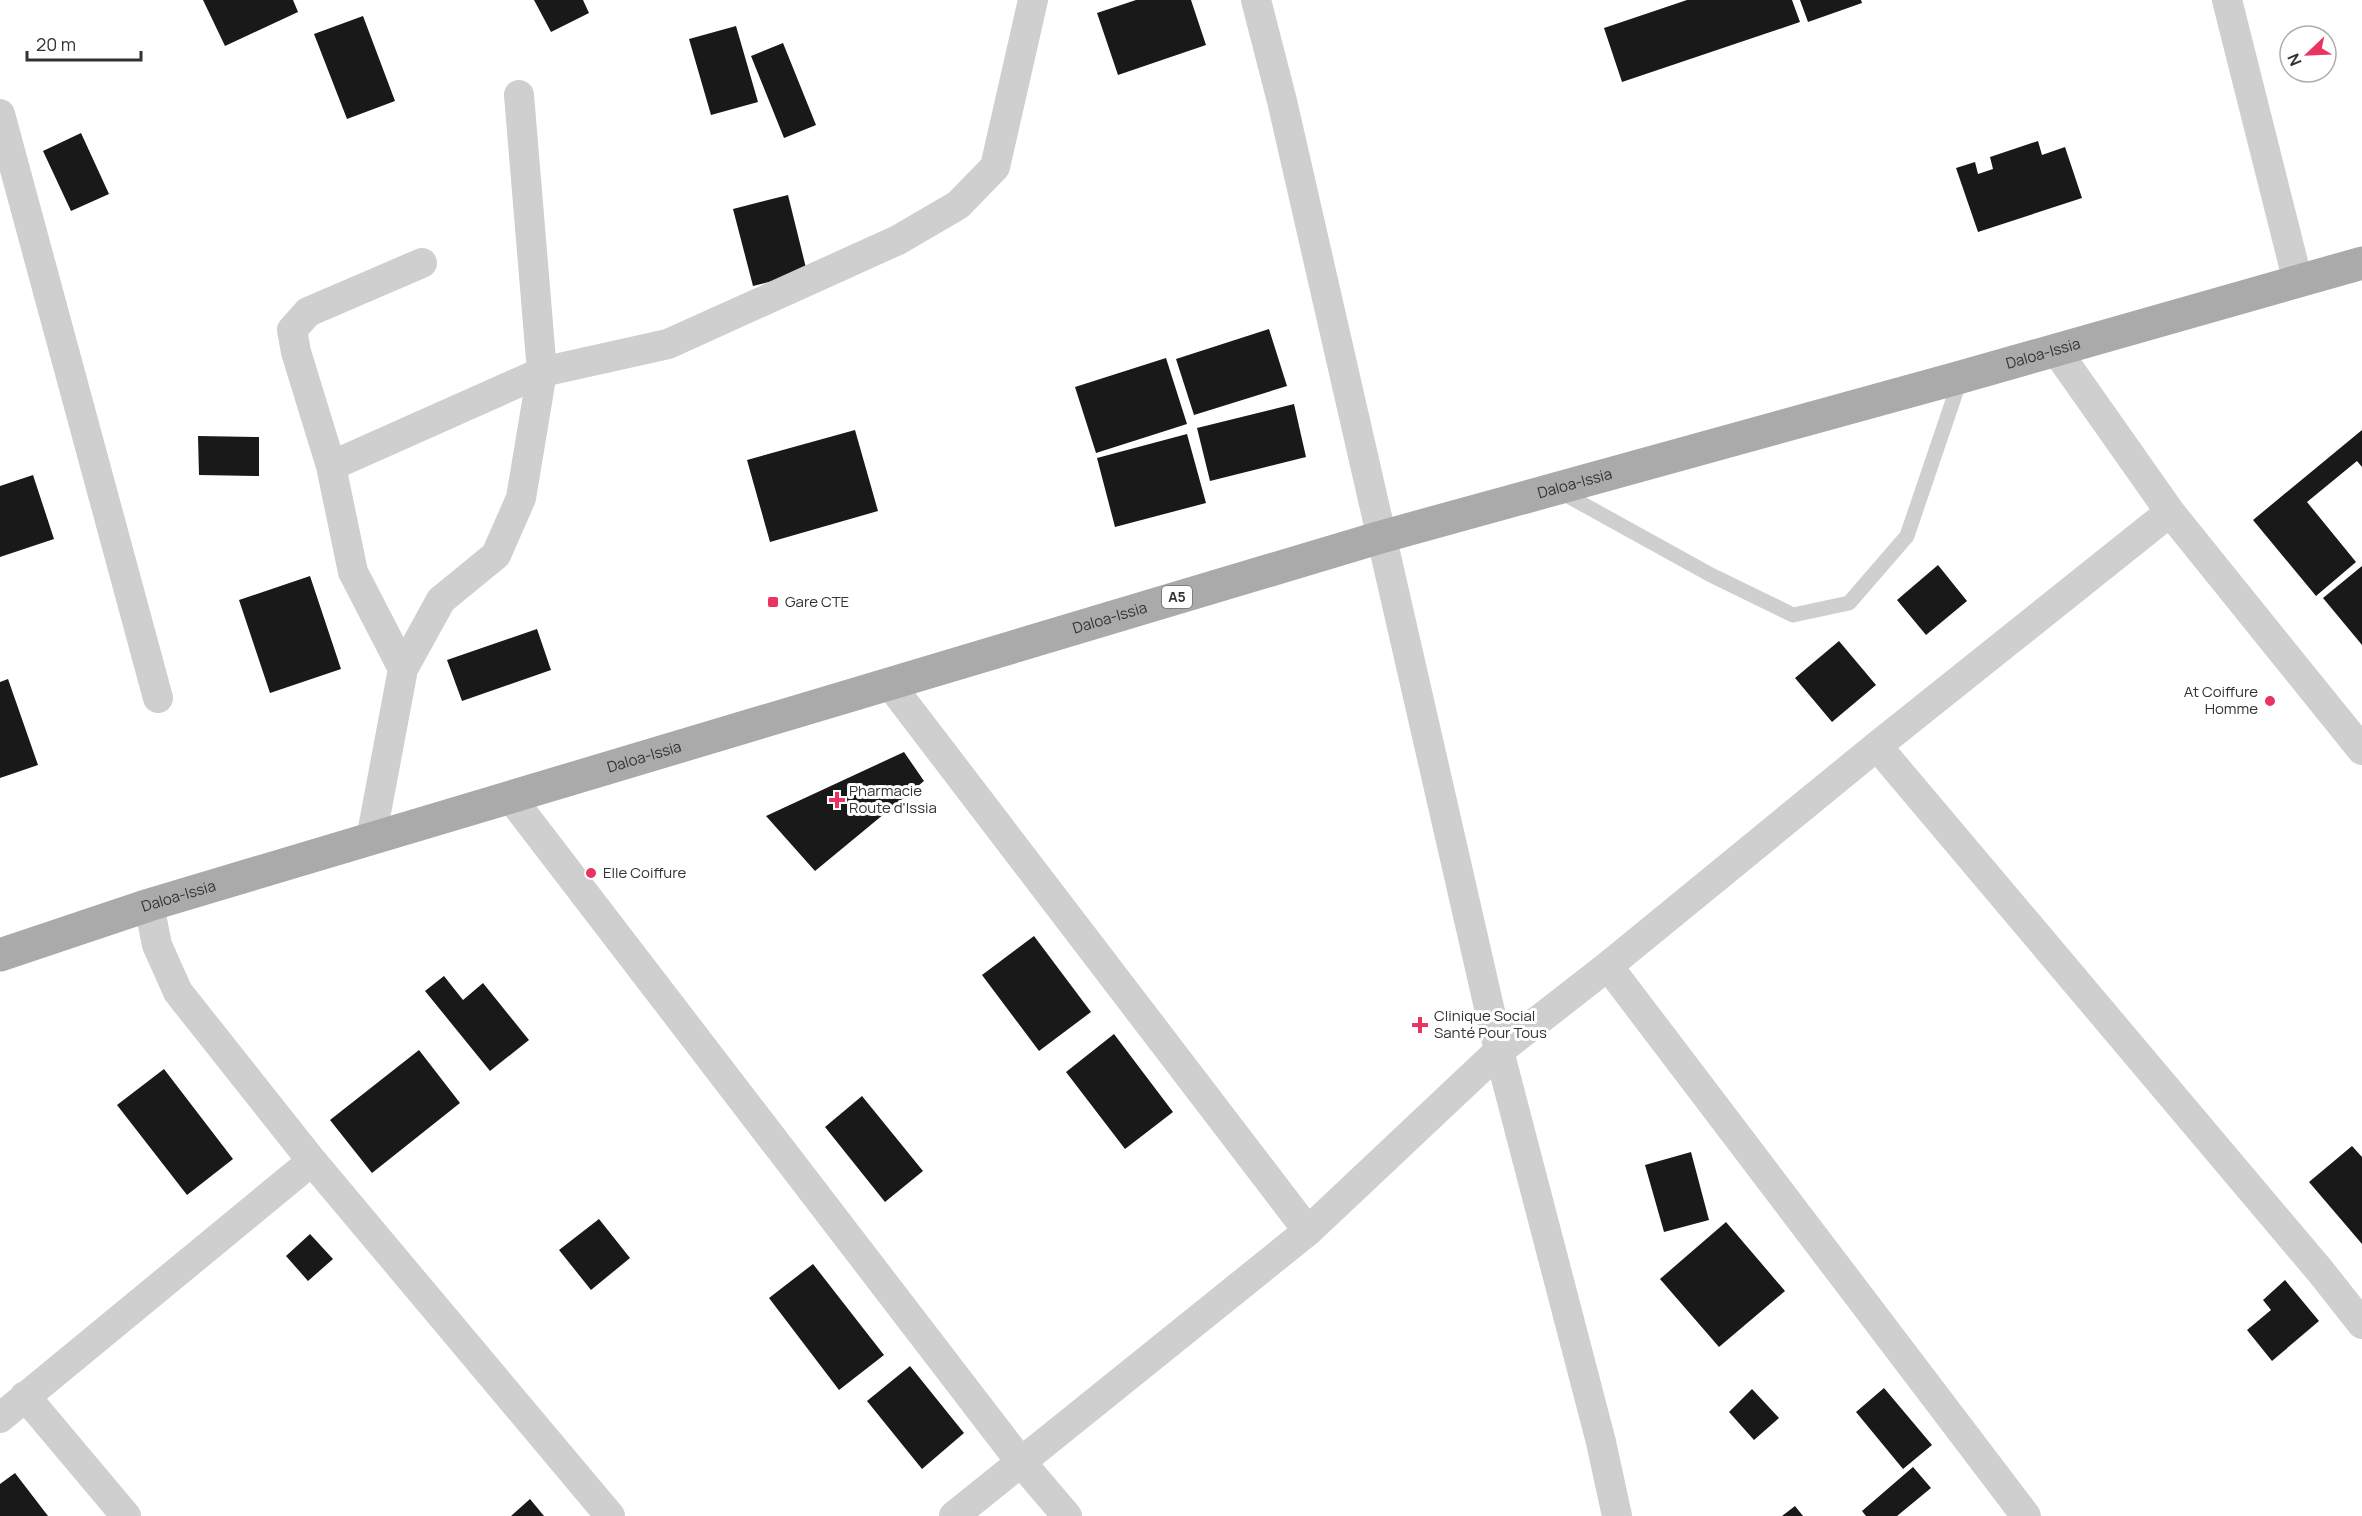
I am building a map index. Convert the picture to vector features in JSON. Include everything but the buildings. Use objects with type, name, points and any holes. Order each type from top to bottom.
[{"type":"main road","name":"Daloa-Issia","points":[[0,955],[149,905],[1381,537],[2362,263]]},
{"type":"street","points":[[331,466],[542,372],[668,344],[898,240],[958,205],[994,167],[1033,0]]},
{"type":"street","points":[[1256,0],[1282,101],[1499,1051],[1601,1442],[1617,1516]]},
{"type":"street","points":[[2227,0],[2298,282]]},
{"type":"street","points":[[371,839],[404,669],[441,600],[496,555],[521,498],[542,372],[519,95]]},
{"type":"street","points":[[0,114],[158,698]]},
{"type":"street","points":[[404,669],[353,572],[331,466],[296,352],[292,330],[308,312],[422,263]]},
{"type":"street","points":[[2056,350],[2170,512],[2362,750]]},
{"type":"street","points":[[954,1516],[1308,1231],[1499,1051],[1608,966],[1877,746],[2170,512]]},
{"type":"street","points":[[889,683],[1308,1231]]},
{"type":"street","points":[[1877,746],[2321,1272],[2362,1324]]},
{"type":"street","points":[[511,798],[1020,1461],[1067,1516]]},
{"type":"street","points":[[149,905],[157,945],[178,992],[312,1161],[610,1516]]},
{"type":"street","points":[[1608,966],[2026,1516]]},
{"type":"street","points":[[0,1418],[312,1161]]},
{"type":"street","points":[[25,1396],[126,1516]]},
{"type":"lane","points":[[1555,489],[1712,575],[1793,615],[1849,603],[1907,536],[1960,377]]},
{"type":"place","name":"Gare CTE","points":[[773,602]]},
{"type":"place","name":"At Coiffure Homme","points":[[2270,701]]},
{"type":"place","name":"Pharmacie Route d'Issia","points":[[837,800]]},
{"type":"place","name":"Elle Coiffure","points":[[591,873]]},
{"type":"place","name":"Clinique Social Santé Pour Tous","points":[[1420,1025]]}]
